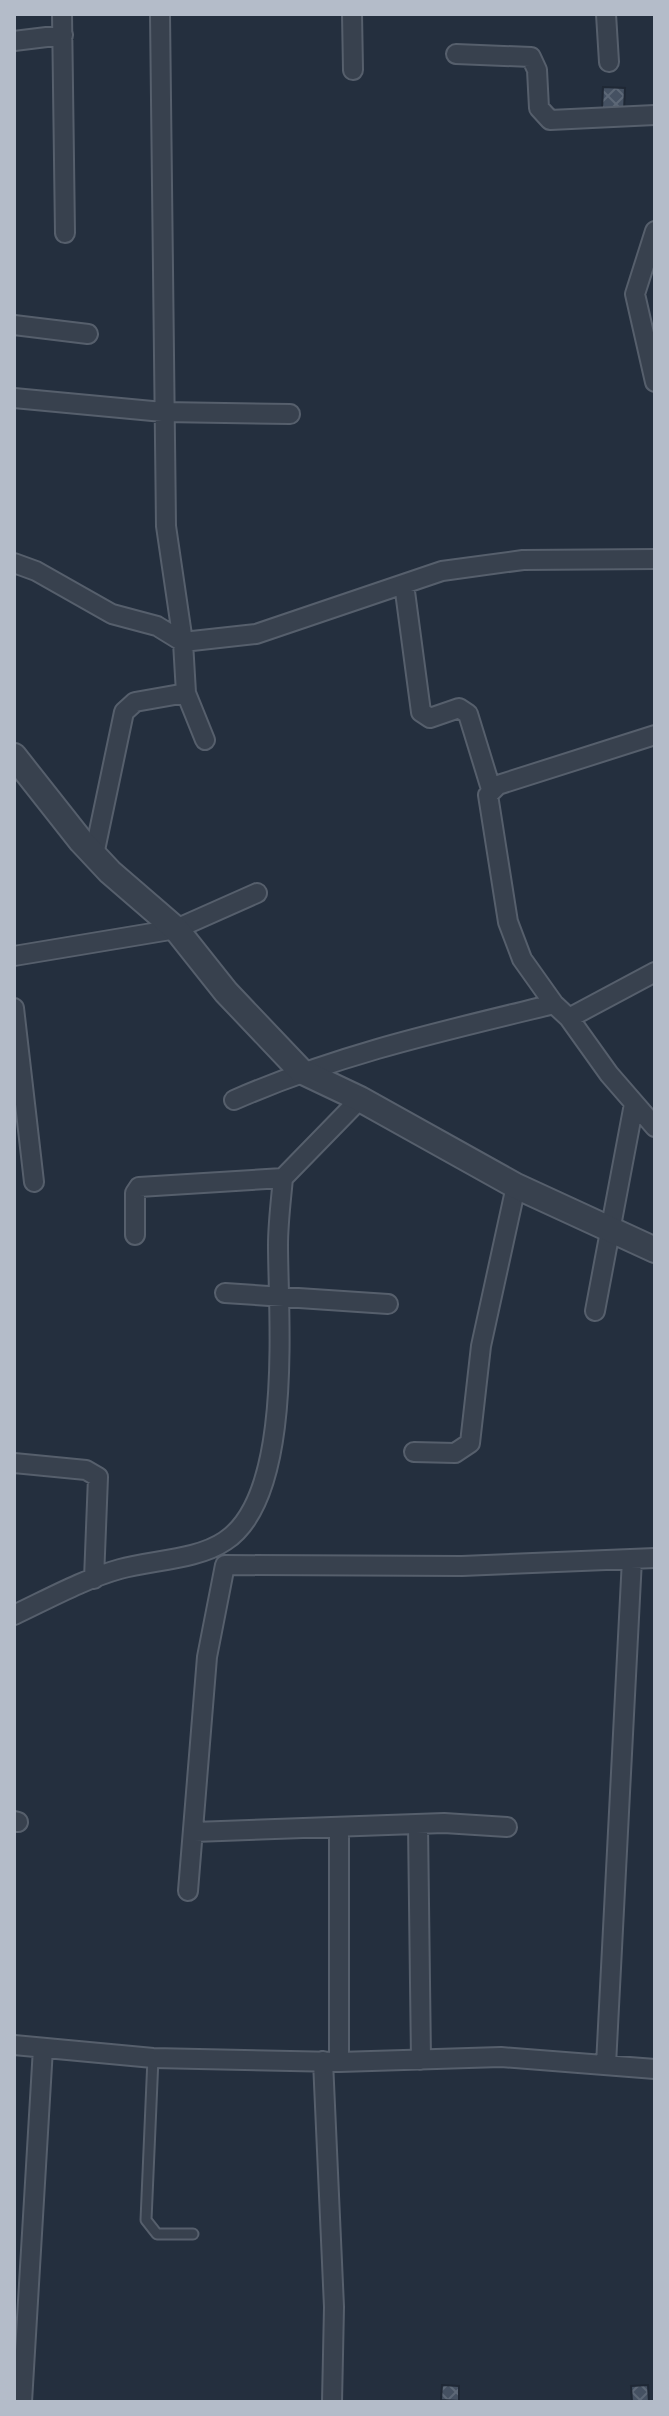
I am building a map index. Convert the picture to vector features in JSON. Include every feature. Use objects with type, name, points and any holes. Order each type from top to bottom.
[{"type":"street","points":[[62,14],[65,233]]},
{"type":"street","points":[[160,14],[167,535],[183,642],[186,693],[205,740]]},
{"type":"street","points":[[352,14],[353,70]]},
{"type":"street","points":[[606,14],[609,62]]},
{"type":"street","points":[[14,41],[63,35]]},
{"type":"street","points":[[456,54],[531,57],[537,70],[539,108],[550,120],[655,115]]},
{"type":"street","points":[[655,231],[635,294],[655,382]]},
{"type":"street","points":[[14,325],[88,334]]},
{"type":"street","points":[[14,398],[163,412],[290,414]]},
{"type":"street","points":[[14,563],[36,571],[112,614],[157,626],[183,642],[256,634],[442,571],[523,560],[655,559]]},
{"type":"street","points":[[404,584],[421,712],[430,718],[459,708],[468,714],[491,789],[488,806],[508,922],[522,959],[554,1004],[569,1018],[655,1127]]},
{"type":"street","points":[[94,855],[124,712],[135,702],[186,693]]},
{"type":"street","points":[[491,789],[655,735]]},
{"type":"street","points":[[14,756],[94,855],[176,929],[242,1011],[301,1071],[360,1099],[516,1186],[655,1250]]},
{"type":"street","points":[[14,956],[176,929],[257,893]]},
{"type":"street","points":[[569,1018],[655,972]]},
{"type":"street","points":[[234,1100],[301,1071],[414,1036],[554,1004]]},
{"type":"street","points":[[14,1008],[34,1182]]},
{"type":"street","points":[[14,1615],[117,1570],[206,1550],[226,1541],[239,1527],[254,1501],[268,1460],[281,1367],[282,1298],[278,1245],[283,1178],[360,1099]]},
{"type":"street","points":[[595,1311],[634,1104]]},
{"type":"street","points":[[135,1235],[135,1193],[139,1187],[283,1178]]},
{"type":"street","points":[[414,1452],[455,1453],[470,1443],[481,1346],[516,1186]]},
{"type":"street","points":[[225,1293],[388,1304]]},
{"type":"street","points":[[14,1463],[86,1470],[98,1477],[94,1579]]},
{"type":"street","points":[[188,1891],[207,1657],[225,1565],[226,1541]]},
{"type":"street","points":[[225,1565],[462,1566],[655,1558]]},
{"type":"street","points":[[606,2065],[632,1559]]},
{"type":"street","points":[[194,1832],[418,1825],[507,1827]]},
{"type":"street","points":[[418,1825],[421,2060]]},
{"type":"street","points":[[332,2402],[331,2062],[339,1827]]},
{"type":"street","points":[[14,2045],[153,2058],[331,2062],[501,2057],[655,2069]]},
{"type":"street","points":[[22,2402],[21,2245],[43,2048]]},
{"type":"lane","points":[[153,2058],[146,2220],[157,2234],[193,2234]]},
{"type":"building","points":[[603,87],[625,88],[624,111],[602,110]]},
{"type":"building","points":[[442,2385],[459,2386],[459,2401],[441,2400]]},
{"type":"building","points":[[648,2385],[649,2402],[632,2402],[631,2386]]}]
